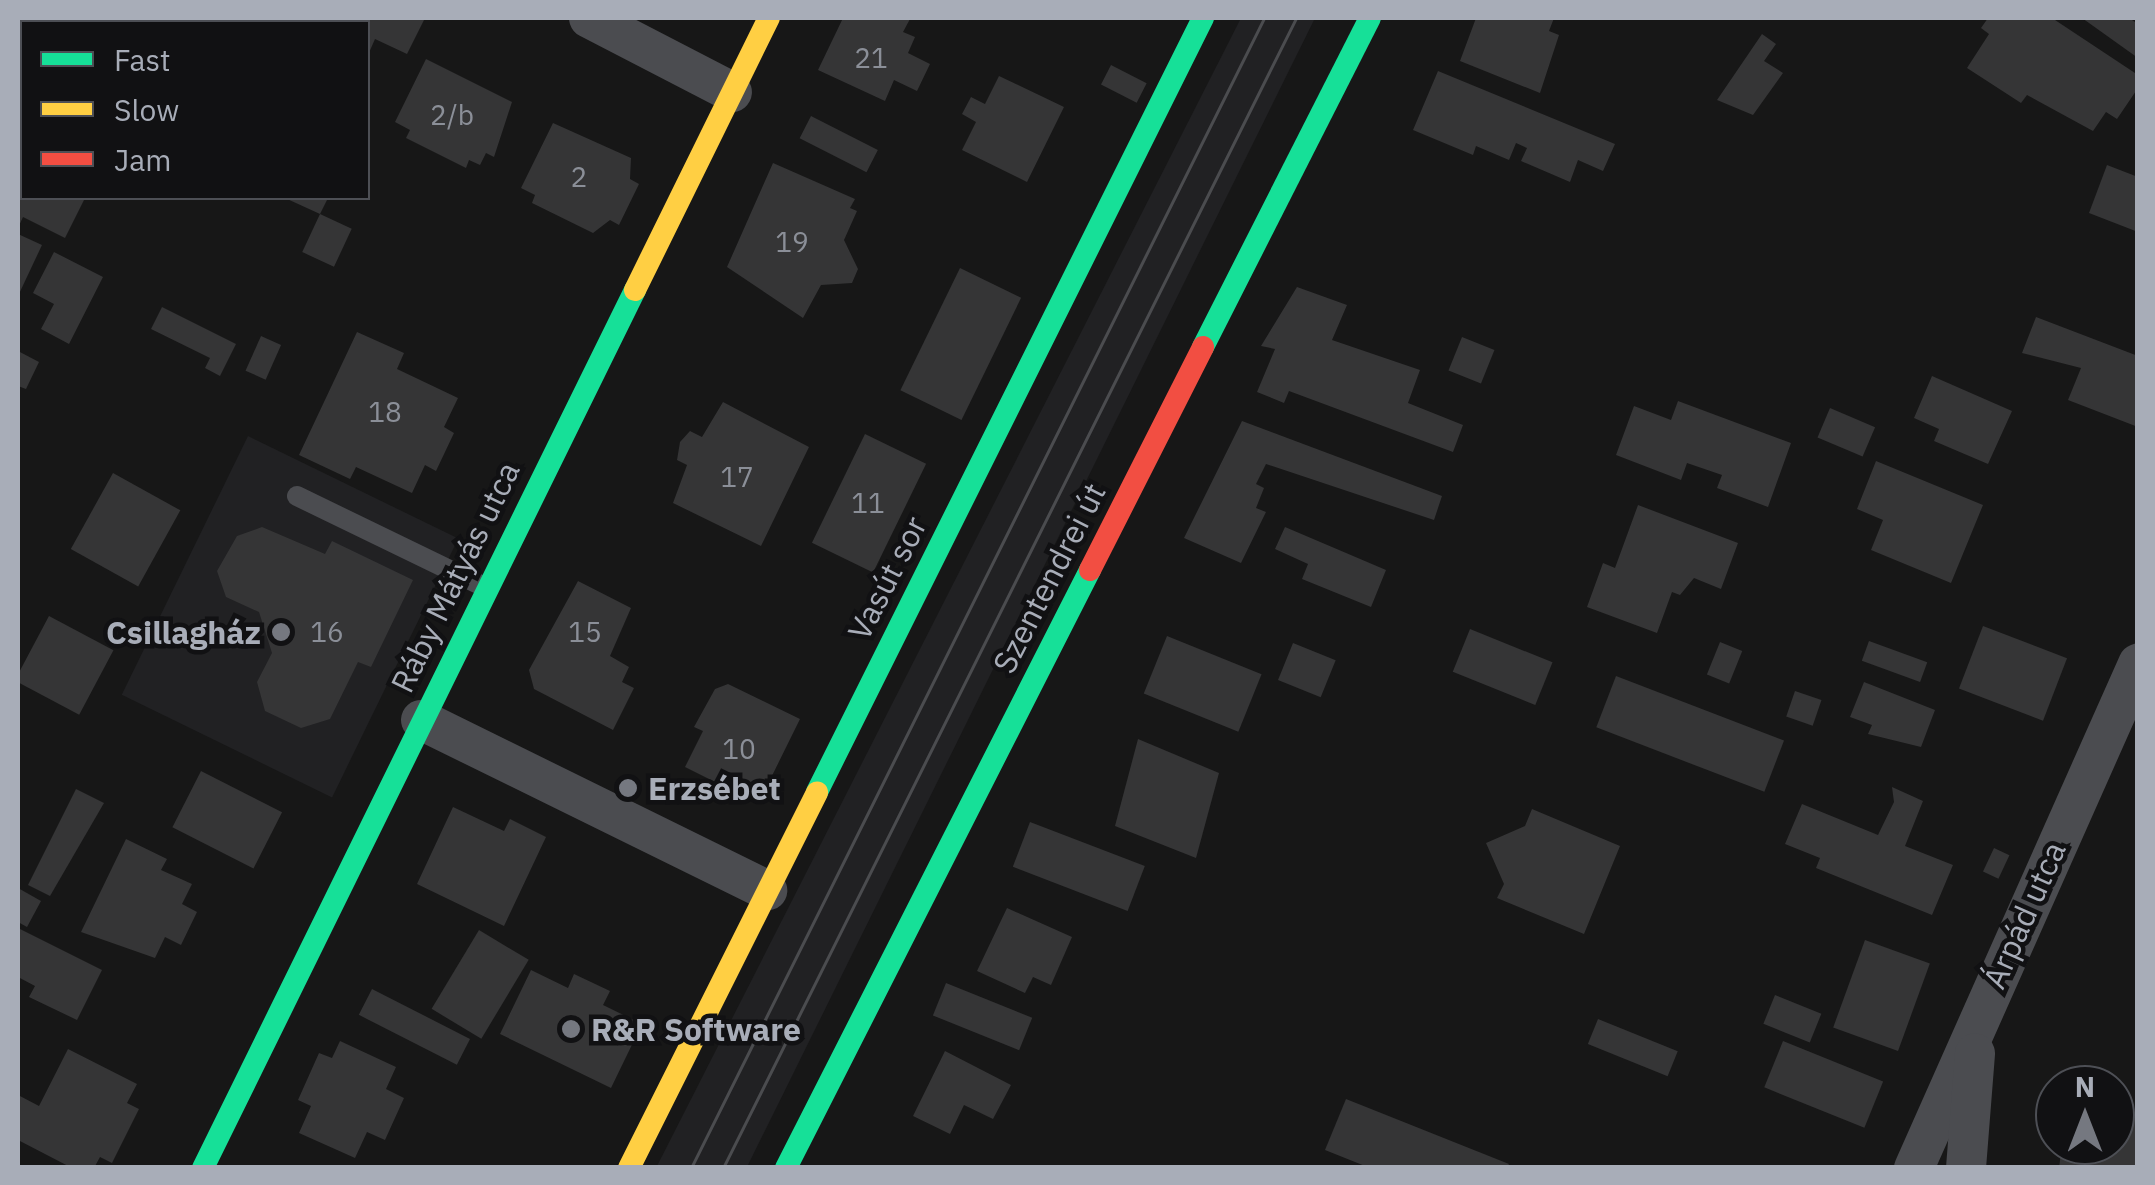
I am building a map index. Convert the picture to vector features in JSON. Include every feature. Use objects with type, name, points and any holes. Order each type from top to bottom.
[{"type":"street","points":[[589,18],[732,92]]},
{"type":"street","name":"Ráby Mátyás utca","points":[[204,1168],[768,18]]},
{"type":"street","name":"Vasút sor","points":[[630,1168],[1203,18]]},
{"type":"street","name":"Szentendrei út","points":[[786,1168],[1370,18]]},
{"type":"street","name":"Árpád utca","points":[[1914,1168],[2138,664]]},
{"type":"street","points":[[421,720],[768,890]]},
{"type":"street","points":[[1966,1168],[1978,1019]]},
{"type":"lane","points":[[297,496],[487,588]]},
{"type":"shaded area","points":[[1241,18],[1315,18],[747,1167],[656,1168]]},
{"type":"shaded area","name":"Csillagház","points":[[248,436],[458,539],[332,797],[122,695]]},
{"type":"building","points":[[267,18],[425,18],[407,54],[375,39],[370,50],[370,20]]},
{"type":"building","points":[[843,18],[910,19],[903,32],[915,37],[908,53],[930,64],[917,91],[894,80],[885,101],[818,70]]},
{"type":"building","points":[[1476,18],[1554,18],[1549,31],[1559,35],[1540,93],[1460,61]]},
{"type":"building","points":[[1988,18],[2052,18],[2138,75],[2138,88],[2117,119],[2106,112],[2093,131],[2027,95],[2021,103],[1967,68],[1989,34],[1981,28]]},
{"type":"building","points":[[2082,18],[2129,18],[2138,24],[2138,58]]},
{"type":"building","points":[[1762,34],[1776,44],[1764,61],[1783,73],[1753,115],[1717,100]]},
{"type":"building","points":[[18,52],[20,112],[18,111]]},
{"type":"building","points":[[426,59],[512,102],[494,157],[486,153],[480,165],[469,160],[466,168],[406,138],[410,130],[395,122]]},
{"type":"building","points":[[1111,65],[1147,83],[1137,103],[1101,85]]},
{"type":"building","points":[[1438,71],[1615,144],[1603,171],[1578,160],[1570,182],[1521,161],[1527,148],[1516,143],[1509,160],[1476,146],[1473,155],[1413,130]]},
{"type":"building","points":[[999,76],[1064,107],[1027,182],[962,150],[976,122],[962,114],[971,97],[985,104]]},
{"type":"building","points":[[811,116],[878,150],[866,172],[800,138]]},
{"type":"building","points":[[553,123],[631,158],[630,179],[639,184],[619,225],[610,220],[593,233],[532,203],[535,195],[521,188]]},
{"type":"building","points":[[18,126],[20,200],[84,200],[65,238],[23,217],[18,228]]},
{"type":"building","points":[[773,163],[855,199],[850,208],[857,211],[844,240],[858,269],[852,283],[821,285],[803,318],[727,267]]},
{"type":"building","points":[[2107,165],[2138,177],[2138,232],[2089,213]]},
{"type":"building","points":[[289,200],[327,200],[320,214]]},
{"type":"building","points":[[320,214],[352,229],[334,267],[302,252]]},
{"type":"building","points":[[18,234],[42,245],[18,296]]},
{"type":"building","points":[[54,252],[103,277],[69,344],[41,329],[54,304],[33,293]]},
{"type":"building","points":[[960,268],[1021,298],[961,420],[900,390]]},
{"type":"building","points":[[1297,287],[1347,305],[1332,340],[1420,370],[1408,403],[1463,425],[1453,452],[1289,391],[1284,403],[1257,392],[1275,349],[1261,346]]},
{"type":"building","points":[[162,307],[236,344],[220,376],[205,368],[210,358],[151,329]]},
{"type":"building","points":[[2036,317],[2138,356],[2138,427],[2068,400],[2081,368],[2022,353]]},
{"type":"building","points":[[357,332],[404,353],[397,369],[458,398],[444,427],[454,433],[436,471],[425,465],[412,493],[356,467],[350,479],[299,455]]},
{"type":"building","points":[[261,336],[281,345],[266,380],[246,371]]},
{"type":"building","points":[[1462,337],[1494,350],[1481,383],[1449,370]]},
{"type":"building","points":[[18,351],[39,362],[26,389],[18,386]]},
{"type":"building","points":[[1932,376],[2012,411],[1988,464],[1934,441],[1939,429],[1914,418]]},
{"type":"building","points":[[1678,401],[1791,443],[1768,507],[1717,488],[1722,475],[1687,463],[1681,480],[1616,455],[1634,406],[1671,420]]},
{"type":"building","points":[[723,402],[809,447],[761,546],[673,503],[687,465],[677,460],[680,442],[690,431],[702,437]]},
{"type":"building","points":[[1830,408],[1875,427],[1863,457],[1817,437]]},
{"type":"building","points":[[1242,421],[1442,496],[1434,520],[1266,464],[1256,484],[1264,488],[1256,508],[1266,512],[1241,563],[1184,538]]},
{"type":"building","points":[[865,434],[926,464],[873,573],[812,543]]},
{"type":"building","points":[[1876,461],[1983,505],[1951,583],[1871,550],[1883,520],[1857,509]]},
{"type":"building","points":[[113,473],[180,510],[138,586],[71,549]]},
{"type":"building","points":[[1638,505],[1738,543],[1721,589],[1694,578],[1680,595],[1672,592],[1657,633],[1587,607],[1603,563],[1615,568]]},
{"type":"building","points":[[262,527],[325,554],[332,541],[413,580],[371,667],[358,662],[330,719],[301,728],[265,711],[257,682],[272,653],[259,612],[226,597],[217,571],[237,536]]},
{"type":"building","points":[[1285,527],[1386,570],[1371,607],[1302,579],[1308,564],[1275,549]]},
{"type":"building","points":[[578,581],[631,608],[610,656],[629,667],[622,682],[634,688],[613,730],[534,689],[529,670]]},
{"type":"building","points":[[49,616],[113,650],[79,715],[18,682],[18,674]]},
{"type":"building","points":[[1983,626],[2067,658],[2043,721],[1959,689]]},
{"type":"building","points":[[1470,629],[1553,662],[1535,705],[1453,672]]},
{"type":"building","points":[[1167,636],[1262,674],[1238,732],[1144,693]]},
{"type":"building","points":[[1869,641],[1927,662],[1920,682],[1862,661]]},
{"type":"building","points":[[1720,642],[1742,651],[1729,683],[1707,674]]},
{"type":"building","points":[[1293,643],[1336,660],[1321,697],[1278,680]]},
{"type":"building","points":[[1616,676],[1784,741],[1764,792],[1596,727]]},
{"type":"building","points":[[1864,682],[1935,710],[1921,747],[1868,734],[1872,725],[1850,717]]},
{"type":"building","points":[[728,684],[800,719],[765,790],[745,797],[685,767],[703,731],[694,727],[715,689]]},
{"type":"building","points":[[1795,691],[1821,700],[1813,726],[1786,717]]},
{"type":"building","points":[[1138,739],[1219,773],[1196,858],[1115,826]]},
{"type":"building","points":[[201,771],[282,812],[253,868],[172,827]]},
{"type":"building","points":[[1892,787],[1923,801],[1905,846],[1953,865],[1932,915],[1816,868],[1820,858],[1785,844],[1802,804],[1878,835],[1894,802]]},
{"type":"building","points":[[76,789],[104,803],[50,896],[28,885]]},
{"type":"building","points":[[453,807],[504,831],[510,819],[546,837],[504,926],[417,884]]},
{"type":"building","points":[[1532,809],[1620,846],[1584,934],[1497,898],[1504,884],[1486,843],[1525,826]]},
{"type":"building","points":[[1030,822],[1145,866],[1128,911],[1013,867]]},
{"type":"building","points":[[126,839],[167,859],[161,870],[192,884],[182,904],[197,912],[181,945],[165,937],[155,958],[81,932]]},
{"type":"building","points":[[1994,848],[2009,855],[1998,879],[1983,872]]},
{"type":"building","points":[[18,888],[41,901],[27,927],[18,922]]},
{"type":"building","points":[[1007,908],[1072,937],[1051,985],[1033,977],[1025,993],[977,971]]},
{"type":"building","points":[[18,928],[102,970],[77,1020],[29,997],[35,986],[18,977]]},
{"type":"building","points":[[479,930],[529,960],[481,1039],[432,1009]]},
{"type":"building","points":[[1865,940],[1930,964],[1898,1051],[1833,1027]]},
{"type":"building","name":"R&R Software","points":[[531,970],[568,988],[574,974],[610,991],[603,1005],[642,1024],[611,1088],[500,1034]]},
{"type":"building","points":[[946,983],[1032,1018],[1019,1050],[933,1015]]},
{"type":"building","points":[[372,989],[470,1039],[457,1065],[359,1015]]},
{"type":"building","points":[[1775,995],[1821,1014],[1810,1042],[1763,1024]]},
{"type":"building","points":[[1598,1019],[1678,1051],[1668,1076],[1588,1044]]},
{"type":"building","points":[[340,1041],[396,1067],[386,1089],[404,1098],[385,1140],[367,1132],[355,1158],[299,1133],[311,1106],[298,1100],[319,1053],[332,1058]]},
{"type":"building","points":[[1783,1041],[1883,1081],[1864,1128],[1764,1087]]},
{"type":"building","points":[[68,1049],[137,1084],[127,1103],[139,1109],[112,1163],[100,1157],[94,1168],[72,1168],[18,1140],[18,1095],[39,1106]]},
{"type":"building","points":[[945,1051],[1011,1085],[993,1119],[964,1105],[950,1134],[913,1116]]},
{"type":"building","points":[[1346,1099],[1509,1164],[1507,1168],[1370,1168],[1325,1150]]},
{"type":"building","points":[[2135,1112],[2138,1112],[2138,1168],[2059,1168],[2135,1165]]},
{"type":"tram line","points":[[691,1168],[1264,18]]},
{"type":"tram line","points":[[723,1168],[1296,18]]},
{"type":"traffic: fast","points":[[817,792],[1203,18]]},
{"type":"traffic: fast","points":[[1203,347],[1370,18]]},
{"type":"traffic: fast","points":[[203,1168],[635,290]]},
{"type":"traffic: fast","points":[[786,1168],[1090,570]]},
{"type":"traffic: slow","points":[[635,290],[769,18]]},
{"type":"traffic: slow","points":[[629,1168],[817,792]]},
{"type":"traffic: jam","points":[[1090,570],[1203,347]]},
{"type":"place","name":"Csillagház","points":[[281,632]]},
{"type":"place","name":"Erzsébet","points":[[628,788]]},
{"type":"place","name":"R&R Software","points":[[571,1029]]}]
